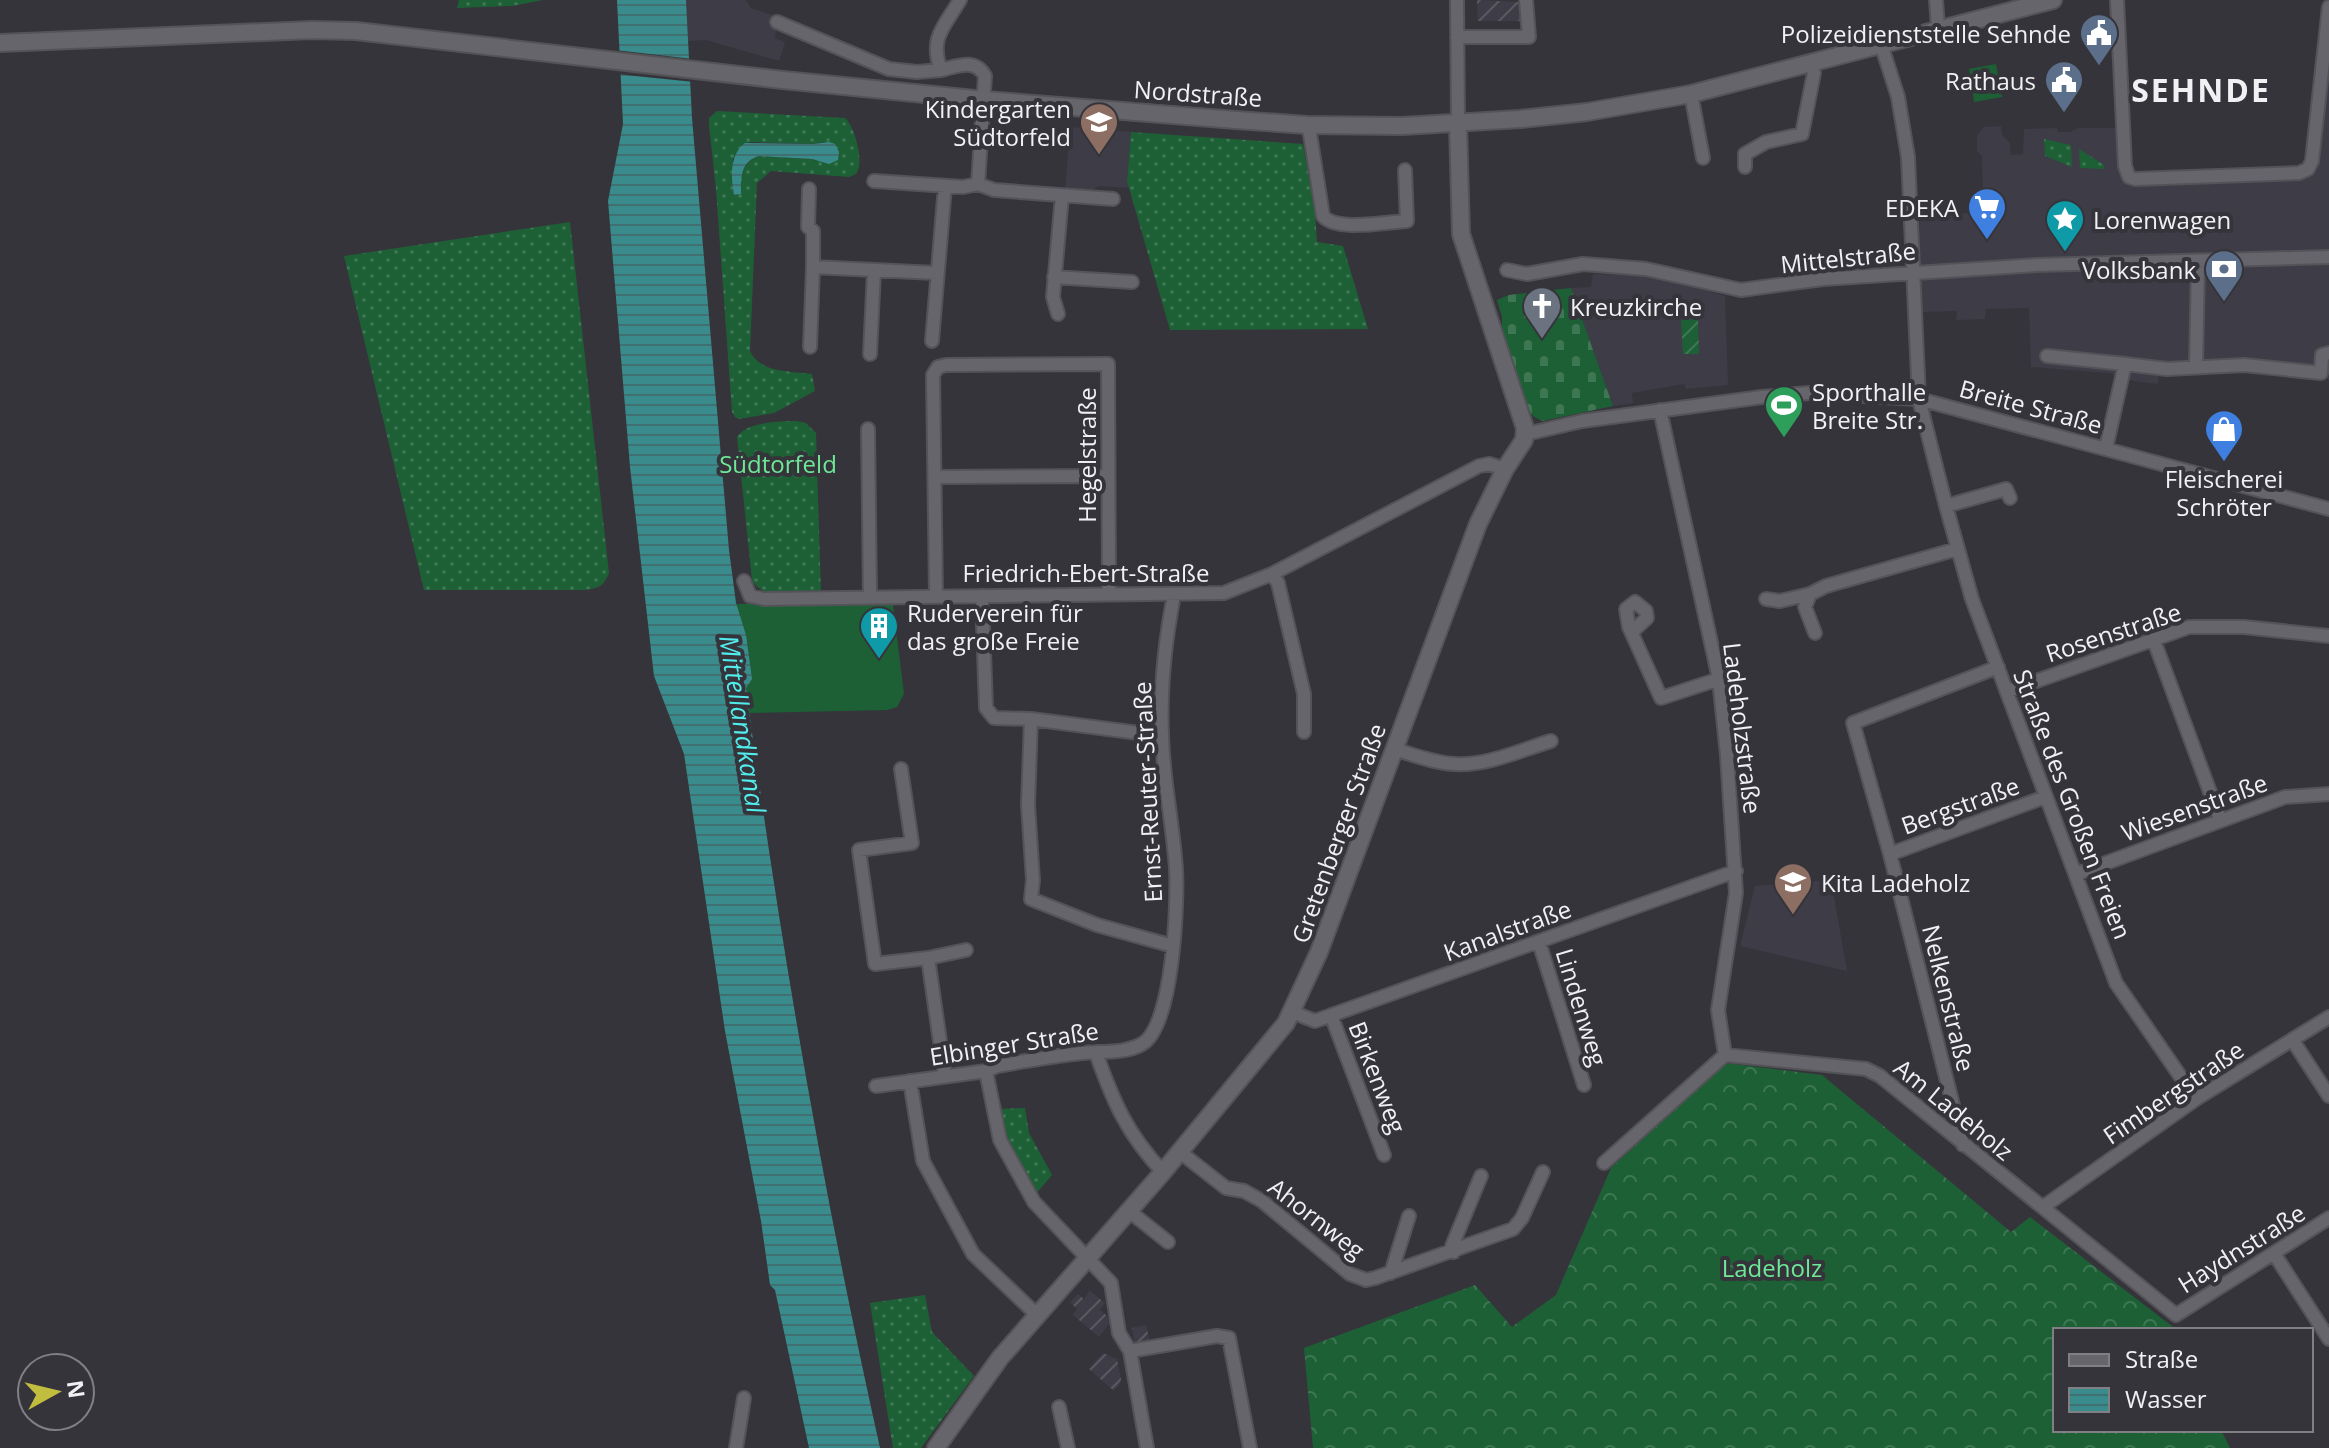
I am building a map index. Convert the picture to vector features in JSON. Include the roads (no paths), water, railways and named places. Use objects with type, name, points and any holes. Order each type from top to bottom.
[{"type":"main road","name":"Nordstraße","points":[[0,43],[327,30],[398,34],[985,100],[1307,125],[1458,124],[1587,112],[1691,94],[2053,0]]},
{"type":"main road","points":[[1458,124],[1461,234],[1526,434]]},
{"type":"main road","name":"Gretenberger Straße","points":[[936,1448],[1000,1358],[1180,1152],[1273,1041],[1292,1012],[1319,952],[1478,524],[1526,434]]},
{"type":"street","points":[[941,70],[934,46],[960,0]]},
{"type":"street","points":[[1457,0],[1458,124]]},
{"type":"street","points":[[1457,37],[1529,37],[1526,0]]},
{"type":"street","points":[[1936,0],[1938,28]]},
{"type":"street","points":[[2117,0],[2125,166],[2129,177],[2135,179],[2299,173],[2308,169],[2312,161],[2329,7]]},
{"type":"street","points":[[777,22],[889,69],[917,72],[978,66],[985,76],[978,184]]},
{"type":"street","name":"Straße des Großen Freien","points":[[1881,44],[1898,97],[1906,139],[1919,399],[1957,549],[2045,797],[2116,983],[2196,1099]]},
{"type":"street","points":[[1745,167],[1745,154],[1766,142],[1802,134],[1814,73],[1811,63]]},
{"type":"street","points":[[1691,94],[1703,158]]},
{"type":"street","points":[[1307,125],[1323,216],[1328,222],[1341,225],[1407,221],[1405,170]]},
{"type":"street","points":[[874,181],[963,187],[978,184],[994,190],[1113,199]]},
{"type":"street","points":[[932,341],[945,186]]},
{"type":"street","points":[[809,189],[808,227],[813,231],[810,347]]},
{"type":"street","points":[[1058,314],[1053,297],[1062,196]]},
{"type":"street","name":"Mittelstraße","points":[[1507,270],[1527,274],[1583,264],[1646,269],[1741,290],[1823,279],[2066,264],[2329,257]]},
{"type":"street","points":[[2196,366],[2198,262]]},
{"type":"street","points":[[813,267],[936,273]]},
{"type":"street","points":[[870,354],[874,271]]},
{"type":"street","points":[[1054,277],[1132,282]]},
{"type":"street","points":[[2047,356],[2167,369],[2244,365],[2321,373],[2322,355],[2329,353]]},
{"type":"street","name":"Hegelstraße","points":[[935,477],[933,375],[938,367],[1108,364],[1109,594]]},
{"type":"street","points":[[2106,448],[2125,364]]},
{"type":"street","name":"Breite Straße","points":[[1526,434],[1582,421],[1809,393],[1919,399],[2329,509]]},
{"type":"street","name":"Ladeholzstraße","points":[[1660,410],[1719,679],[1736,871],[1736,893],[1718,1010],[1725,1055]]},
{"type":"street","points":[[868,429],[870,598]]},
{"type":"street","name":"Friedrich-Ebert-Straße","points":[[744,581],[746,590],[756,598],[1224,593],[1272,574],[1479,466],[1489,464],[1505,469]]},
{"type":"street","points":[[936,595],[935,477],[1108,476]]},
{"type":"street","points":[[1946,506],[2006,489],[2010,498]]},
{"type":"street","points":[[1766,599],[1780,601],[1810,594],[1826,586],[1957,549]]},
{"type":"street","points":[[1272,574],[1278,583],[1304,694],[1304,732]]},
{"type":"street","points":[[1810,594],[1805,607],[1815,633]]},
{"type":"street","name":"Ernst-Reuter-Straße","points":[[1153,1034],[1167,994],[1173,946],[1176,872],[1162,736],[1163,677],[1174,595]]},
{"type":"street","points":[[982,596],[986,708],[994,718],[1031,719],[1162,736]]},
{"type":"street","name":"Rosenstraße","points":[[2008,691],[2189,627],[2244,627],[2329,636]]},
{"type":"street","points":[[1633,631],[1661,698],[1719,679]]},
{"type":"street","points":[[2153,638],[2220,819]]},
{"type":"street","name":"Nelkenstraße","points":[[1963,1145],[1890,854],[1853,723],[1998,667]]},
{"type":"street","points":[[1031,719],[1028,805],[1033,880],[1031,899],[1097,925],[1173,946]]},
{"type":"street","points":[[1394,749],[1438,762],[1466,764],[1551,741]]},
{"type":"street","points":[[901,769],[912,843],[859,850],[875,964],[966,950]]},
{"type":"street","name":"Wiesenstraße","points":[[2076,874],[2285,797],[2329,794]]},
{"type":"street","name":"Bergstraße","points":[[1890,854],[2045,797]]},
{"type":"street","name":"Kanalstraße","points":[[1292,1012],[1315,1021],[1736,871]]},
{"type":"street","name":"Lindenweg","points":[[1539,942],[1584,1085]]},
{"type":"street","points":[[928,958],[945,1076]]},
{"type":"street","name":"Birkenweg","points":[[1331,1015],[1384,1155]]},
{"type":"street","name":"Fimbergstraße","points":[[2043,1207],[2196,1099],[2329,1017]]},
{"type":"street","name":"Elbinger Straße","points":[[876,1086],[1132,1048],[1144,1044],[1153,1034]]},
{"type":"street","points":[[2293,1041],[2329,1096]]},
{"type":"street","points":[[1096,1053],[1111,1096],[1135,1141],[1163,1172]]},
{"type":"street","points":[[1604,1163],[1725,1055]]},
{"type":"street","name":"Am Ladeholz","points":[[1725,1055],[1866,1069],[1880,1076],[2176,1315]]},
{"type":"street","points":[[986,1071],[1000,1140],[1034,1202],[1111,1283],[1119,1333],[1130,1351],[1147,1448]]},
{"type":"street","points":[[910,1081],[923,1161],[973,1254],[1036,1314]]},
{"type":"street","name":"Ahornweg","points":[[1180,1152],[1226,1188],[1244,1191],[1262,1201],[1350,1274],[1366,1280],[1513,1229],[1522,1218],[1543,1172]]},
{"type":"street","points":[[1454,1252],[1452,1246],[1481,1176]]},
{"type":"street","points":[[1129,1211],[1168,1242]]},
{"type":"street","name":"Ahornweg","points":[[1391,1273],[1409,1216]]},
{"type":"street","name":"Haydnstraße","points":[[2176,1315],[2329,1218]]},
{"type":"street","points":[[2275,1255],[2327,1334]]},
{"type":"street","points":[[1130,1351],[1217,1336],[1229,1338],[1250,1448]]},
{"type":"street","points":[[736,1448],[744,1398]]},
{"type":"street","points":[[1059,1407],[1068,1448]]},
{"type":"water","name":"Mittellandkanal","points":[[617,0],[686,0],[692,118],[729,550],[736,603],[746,635],[752,679],[746,688],[773,879],[805,1070],[840,1259],[880,1448],[809,1448],[775,1290],[770,1285],[725,1031],[684,754],[654,676],[630,467],[608,201],[623,124]]},
{"type":"water","points":[[745,143],[835,144],[839,152],[838,160],[829,164],[812,159],[759,156],[753,159],[743,171],[741,194],[734,195],[734,160]]},
{"type":"place","name":"Polizeidienststelle Sehnde","points":[[2099,67]]},
{"type":"place","name":"Rathaus","points":[[2064,114]]},
{"type":"place","name":"Kindergarten Südtorfeld","points":[[1099,156]]},
{"type":"place","name":"EDEKA","points":[[1987,241]]},
{"type":"place","name":"Lorenwagen","points":[[2065,253]]},
{"type":"place","name":"Volksbank","points":[[2224,303]]},
{"type":"place","name":"Kreuzkirche","points":[[1542,340]]},
{"type":"place","name":"Sporthalle Breite Str.","points":[[1784,439]]},
{"type":"place","name":"Fleischerei Schröter","points":[[2224,463]]},
{"type":"place","name":"Ruderverein für das große Freie","points":[[879,660]]},
{"type":"place","name":"Kita Ladeholz","points":[[1793,916]]},
{"type":"district","name":"SEHNDE","points":[[2201,89]]},
{"type":"park label","name":"Südtorfeld","points":[[778,463]]},
{"type":"park label","name":"Ladeholz","points":[[1772,1267]]}]
